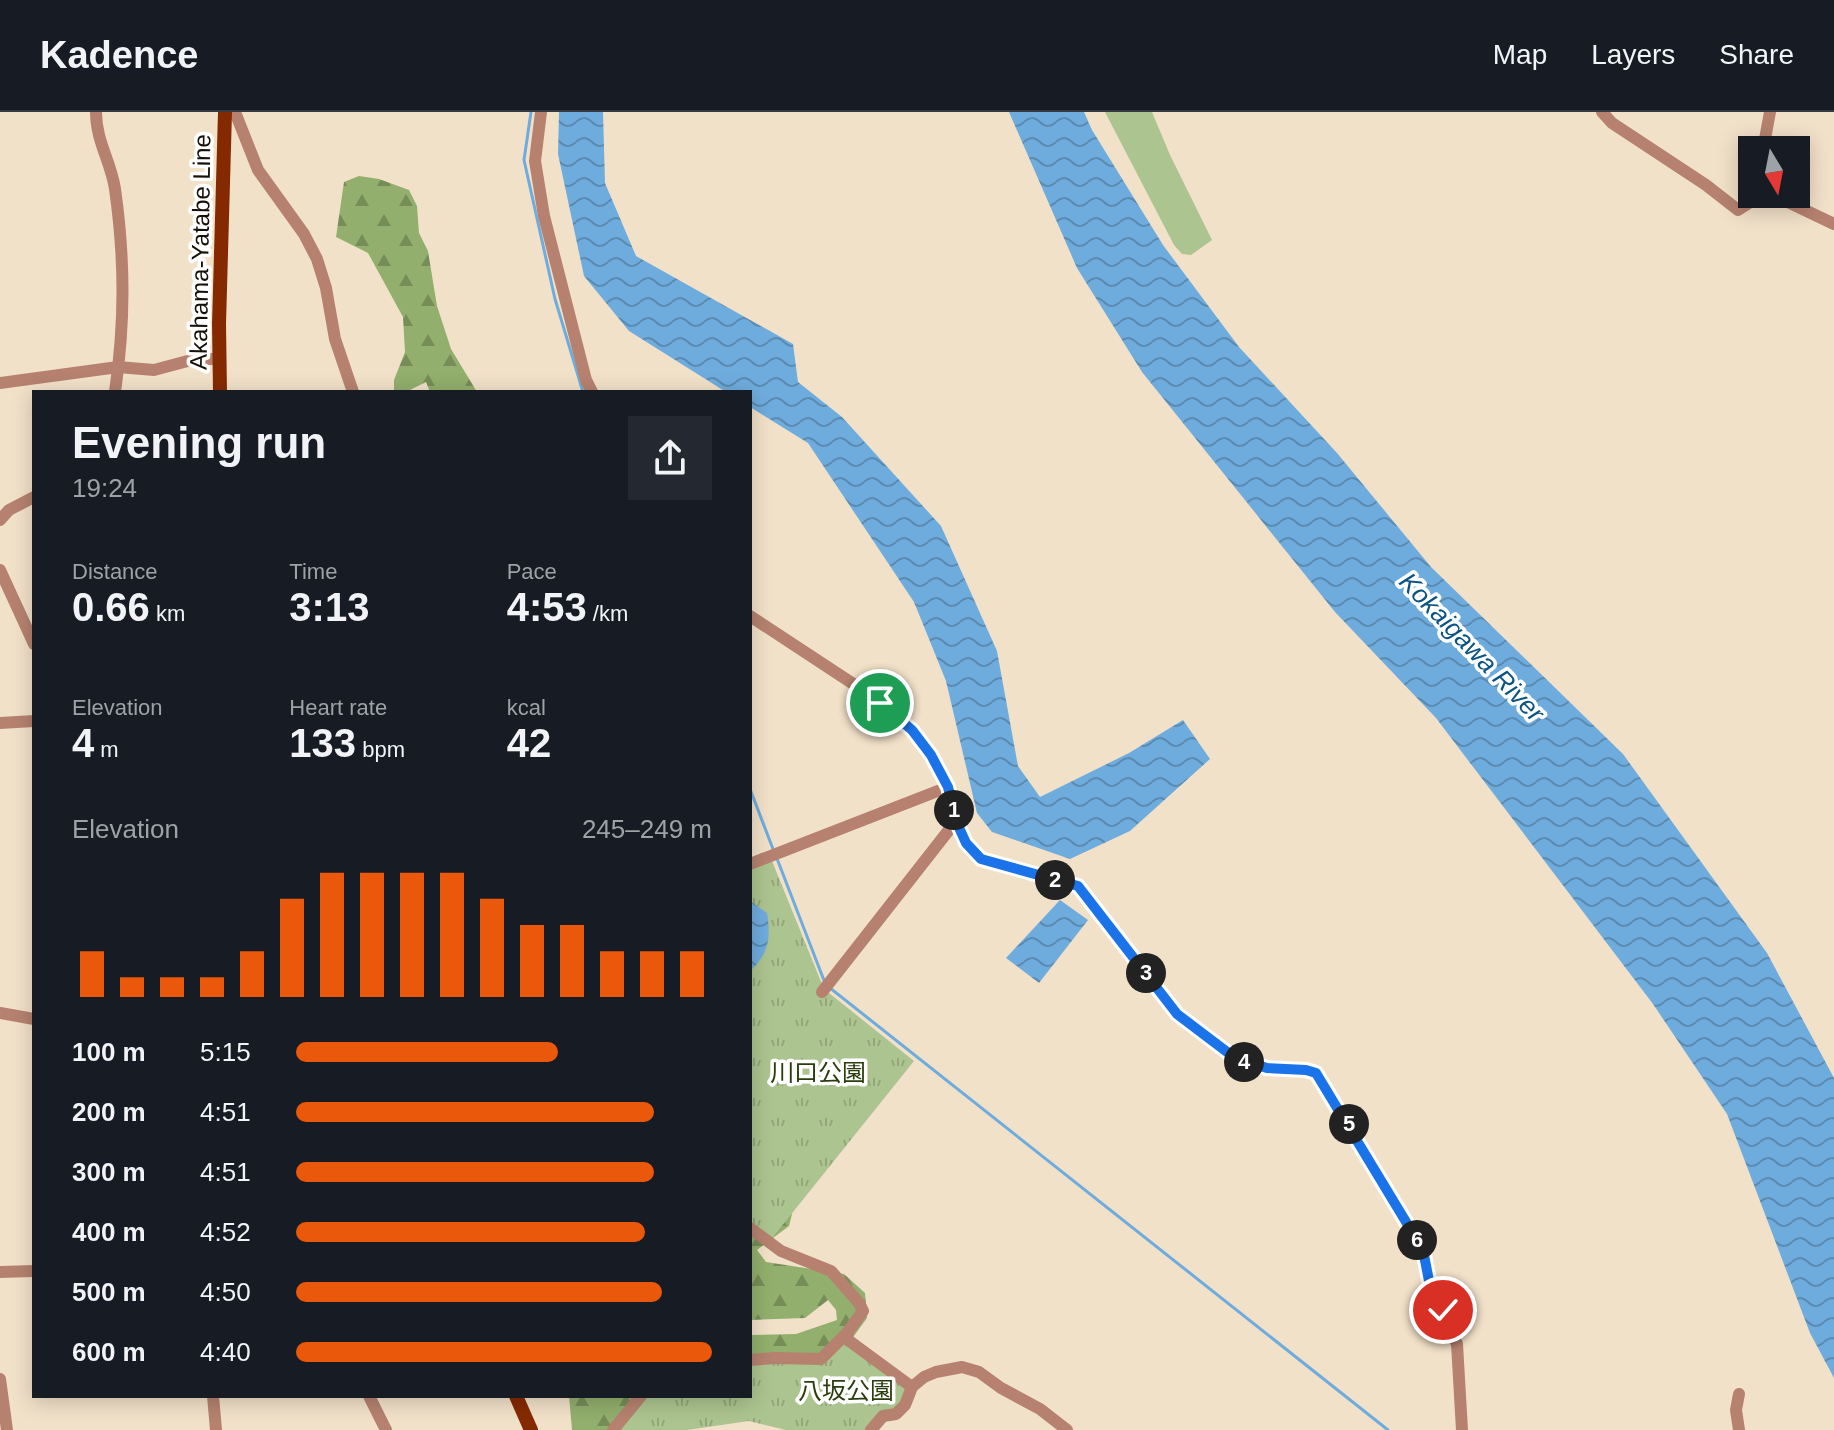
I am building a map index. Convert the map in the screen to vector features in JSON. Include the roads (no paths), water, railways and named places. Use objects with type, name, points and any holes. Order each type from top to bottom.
[{"type":"main road","name":"Akahama-Yatabe Line","points":[[220,390],[225,112]]},
{"type":"main road","points":[[517,1398],[531,1430]]},
{"type":"street","points":[[96,112],[96,130],[114,186],[124,280],[123,329],[115,390]]},
{"type":"street","points":[[235,112],[258,170],[304,234],[317,259],[326,288],[335,339],[352,390]]},
{"type":"street","points":[[541,112],[535,161],[544,216],[582,367],[591,390]]},
{"type":"street","points":[[1602,112],[1612,123],[1738,210],[1741,208]]},
{"type":"street","points":[[1766,136],[1770,112]]},
{"type":"street","points":[[1800,208],[1834,224]]},
{"type":"street","points":[[0,383],[118,367],[154,370],[195,359],[219,359]]},
{"type":"street","points":[[0,520],[9,510],[32,498]]},
{"type":"street","points":[[0,570],[32,640]]},
{"type":"street","points":[[752,617],[849,680],[912,730],[931,755],[948,787],[956,821],[966,843],[981,859],[1078,886],[1177,1014],[1235,1058],[1267,1068],[1316,1073],[1423,1250],[1431,1291],[1457,1344],[1462,1430]]},
{"type":"street","points":[[0,723],[32,721]]},
{"type":"street","points":[[752,863],[948,787]]},
{"type":"street","points":[[822,992],[956,821]]},
{"type":"street","points":[[0,1013],[32,1019]]},
{"type":"street","points":[[752,1229],[781,1251],[831,1271],[863,1311],[848,1332],[821,1359],[752,1360]]},
{"type":"street","points":[[0,1272],[32,1271]]},
{"type":"street","points":[[848,1332],[848,1340],[912,1387]]},
{"type":"street","points":[[871,1430],[883,1416],[896,1414],[905,1405],[912,1387],[924,1377],[962,1367],[979,1372],[1040,1409],[1067,1430]]},
{"type":"street","points":[[0,1379],[7,1430]]},
{"type":"street","points":[[1723,1430],[1738,1428],[1739,1394]]},
{"type":"street","points":[[213,1398],[216,1430]]},
{"type":"street","points":[[370,1398],[386,1430]]},
{"type":"street","points":[[613,1430],[639,1398]]},
{"type":"water","points":[[559,112],[603,112],[605,183],[636,256],[793,344],[798,382],[842,417],[941,526],[997,651],[1018,766],[1040,797],[1129,753],[1183,720],[1210,759],[1130,831],[1070,859],[992,832],[977,813],[946,681],[914,602],[808,443],[752,408],[752,390],[723,390],[629,331],[584,276],[558,154]]},
{"type":"water","name":"Kokaigawa River","points":[[1009,112],[1084,112],[1163,245],[1239,347],[1337,453],[1431,567],[1623,754],[1767,953],[1834,1078],[1834,1378],[1810,1333],[1727,1114],[1653,1004],[1436,718],[1335,612],[1142,372],[1077,268]]},
{"type":"water","points":[[1060,900],[1088,920],[1039,983],[1006,958]]},
{"type":"water","points":[[752,902],[767,913],[769,930],[765,952],[752,969]]},
{"type":"waterway","points":[[531,112],[524,160],[555,299],[582,390]]},
{"type":"waterway","points":[[752,794],[773,849]]},
{"type":"waterway","points":[[776,856],[825,983]]},
{"type":"waterway","points":[[830,988],[1388,1430]]},
{"type":"park label","name":"川口公園","points":[[818,1072]]},
{"type":"park label","name":"八坂公園","points":[[846,1390]]}]
